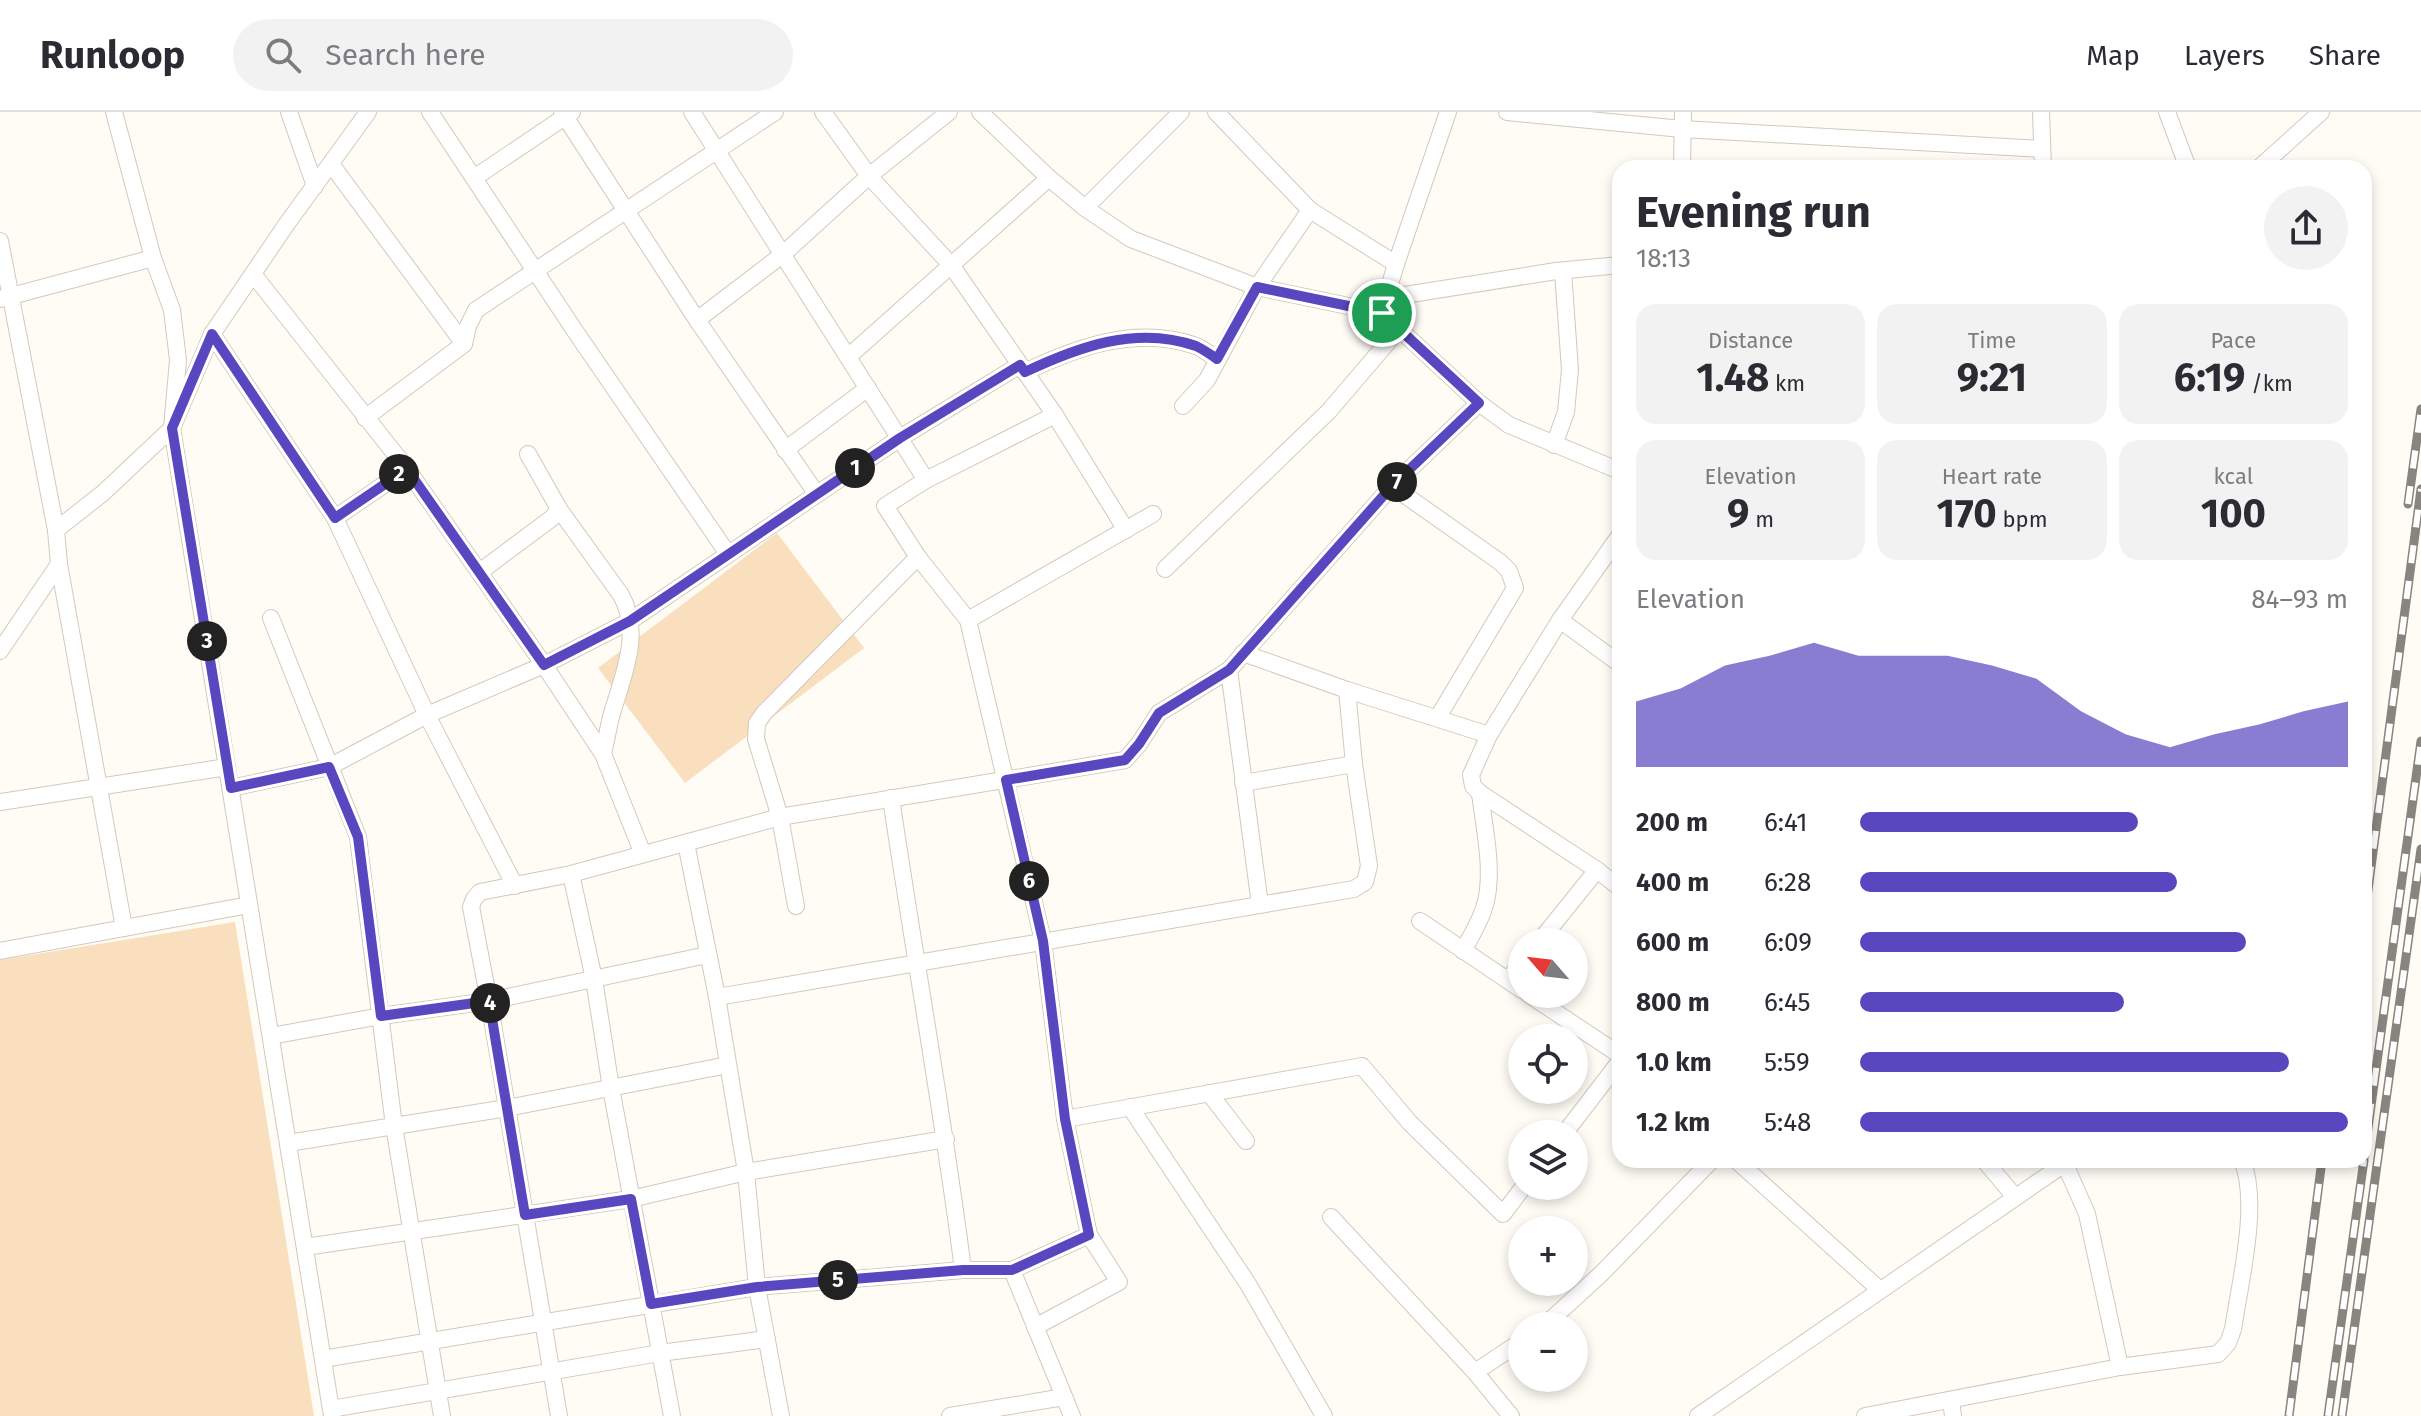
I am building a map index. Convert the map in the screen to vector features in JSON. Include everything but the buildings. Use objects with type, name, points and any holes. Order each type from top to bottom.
[{"type":"street","points":[[114,112],[153,258],[172,310],[178,360],[172,428],[332,1412],[660,1353],[767,1339]]},
{"type":"street","points":[[289,112],[315,186]]},
{"type":"street","points":[[56,530],[103,493],[172,428],[212,334],[368,112]]},
{"type":"street","points":[[430,112],[728,554]]},
{"type":"street","points":[[692,112],[926,480]]},
{"type":"street","points":[[365,418],[464,344],[476,310],[775,112]]},
{"type":"street","points":[[823,112],[869,176],[951,265],[1055,415],[1126,530]]},
{"type":"street","points":[[697,320],[782,255],[869,176],[949,112]]},
{"type":"street","points":[[980,112],[1049,178],[1085,208],[1131,239],[1257,287],[1384,306],[1563,271],[1612,266]]},
{"type":"street","points":[[1085,208],[1181,112]]},
{"type":"street","points":[[1216,112],[1310,210],[1396,264]]},
{"type":"street","points":[[1448,112],[1384,306],[1399,329],[1479,403],[1509,425],[1612,468]]},
{"type":"street","points":[[1507,112],[1682,120],[2041,149]]},
{"type":"street","points":[[2041,112],[2042,160]]},
{"type":"street","points":[[2167,112],[2185,160]]},
{"type":"street","points":[[2268,160],[2321,112]]},
{"type":"street","points":[[474,178],[567,114],[697,320],[816,493]]},
{"type":"street","points":[[1682,120],[1682,160]]},
{"type":"street","points":[[331,164],[464,344]]},
{"type":"street","points":[[848,357],[1049,178]]},
{"type":"street","points":[[1183,406],[1207,380],[1257,287],[1310,210]]},
{"type":"street","points":[[0,241],[5,297],[56,530],[59,564],[124,928]]},
{"type":"street","points":[[5,297],[153,258]]},
{"type":"street","points":[[1554,445],[1566,412],[1570,370],[1563,271]]},
{"type":"street","points":[[253,274],[407,469],[481,571],[603,754],[643,854]]},
{"type":"street","points":[[1165,569],[1329,411],[1399,329]]},
{"type":"street","points":[[212,334],[335,518],[427,715],[515,886]]},
{"type":"street","points":[[231,788],[329,767],[427,715],[544,665],[630,621],[900,438],[1022,369],[1069,351],[1113,340],[1154,337],[1197,346],[1217,359]]},
{"type":"street","points":[[785,450],[868,388]]},
{"type":"street","points":[[559,1416],[471,907],[480,892],[571,874],[780,817],[1125,760],[1159,713],[1229,670],[1392,486],[1479,403]]},
{"type":"street","points":[[1035,1327],[1119,1282],[1089,1235],[1065,1119],[1043,941],[968,620],[918,557],[885,506],[926,480],[1055,415]]},
{"type":"street","points":[[528,454],[559,509],[629,610],[629,657],[603,754]]},
{"type":"street","points":[[335,518],[407,469]]},
{"type":"street","points":[[1392,486],[1500,562],[1509,571],[1515,588],[1438,717]]},
{"type":"street","points":[[481,571],[552,518],[559,509]]},
{"type":"street","points":[[968,620],[1153,514]]},
{"type":"street","points":[[1612,546],[1560,620],[1489,735],[1471,775],[1473,786],[1480,793],[1612,882]]},
{"type":"street","points":[[796,906],[780,817],[756,739],[757,723],[918,557]]},
{"type":"street","points":[[0,651],[59,564]]},
{"type":"street","points":[[271,618],[358,837],[394,1126],[442,1416]]},
{"type":"street","points":[[1560,620],[1612,658]]},
{"type":"street","points":[[1243,653],[1489,735]]},
{"type":"street","points":[[1229,670],[1260,905]]},
{"type":"street","points":[[717,997],[1354,889],[1365,882],[1369,866],[1347,690]]},
{"type":"street","points":[[1243,783],[1354,764]]},
{"type":"street","points":[[0,802],[227,767]]},
{"type":"street","points":[[1463,951],[1484,910],[1488,891],[1489,873],[1480,793]]},
{"type":"street","points":[[891,798],[946,1139],[963,1270]]},
{"type":"street","points":[[686,843],[717,997],[746,1172],[757,1287],[781,1416]]},
{"type":"street","points":[[1550,928],[1597,870]]},
{"type":"street","points":[[571,874],[594,979],[611,1088],[672,1416]]},
{"type":"street","points":[[0,951],[249,905]]},
{"type":"street","points":[[1420,921],[1508,980]]},
{"type":"street","points":[[271,1036],[489,1001],[707,955]]},
{"type":"street","points":[[1549,1008],[1612,1050]]},
{"type":"street","points":[[288,1143],[507,1108],[728,1065]]},
{"type":"street","points":[[1065,1119],[1362,1066],[1410,1123],[1503,1214],[1514,1200]]},
{"type":"street","points":[[1575,1120],[1612,1071]]},
{"type":"street","points":[[1209,1093],[1246,1141]]},
{"type":"street","points":[[1130,1107],[1248,1284],[1324,1416]]},
{"type":"street","points":[[305,1247],[631,1199],[746,1172],[946,1139]]},
{"type":"street","points":[[1559,1312],[1602,1273],[1704,1168]]},
{"type":"street","points":[[1745,1168],[1880,1290]]},
{"type":"street","points":[[1991,1168],[2015,1197]]},
{"type":"street","points":[[1698,1416],[2058,1168]]},
{"type":"street","points":[[2069,1168],[2087,1214],[2120,1367]]},
{"type":"street","points":[[1865,1416],[1952,1408],[2120,1367],[2218,1354],[2228,1343],[2233,1329],[2250,1210],[2244,1168]]},
{"type":"street","points":[[1331,1217],[1475,1372],[1511,1416]]},
{"type":"street","points":[[323,1359],[757,1287],[963,1270],[1012,1270],[1089,1235]]},
{"type":"street","points":[[1012,1270],[1072,1416]]},
{"type":"street","points":[[1475,1372],[1508,1350]]},
{"type":"street","points":[[950,1416],[1064,1397]]},
{"type":"shaded area","points":[[777,533],[864,648],[685,783],[598,668]]},
{"type":"shaded area","points":[[235,922],[314,1416],[0,1416],[0,960]]},
{"type":"railway","points":[[2408,504],[2421,409]]},
{"type":"railway","points":[[2372,860],[2421,489]]},
{"type":"railway","points":[[2372,1099],[2421,741]]},
{"type":"railway","points":[[2342,1416],[2421,849]]},
{"type":"railway","points":[[2289,1416],[2321,1168]]},
{"type":"railway","points":[[2328,1416],[2363,1168]]},
{"type":"route","points":[[1257,287],[1382,313],[1479,403],[1392,486],[1229,670],[1159,713],[1125,760],[1006,780],[1043,941],[1065,1119],[1089,1235],[1012,1270],[963,1270],[757,1287],[651,1304],[631,1199],[525,1215],[489,1001],[381,1016],[358,837],[329,767],[231,788],[172,428],[212,334],[335,518],[407,469],[544,665],[630,621],[816,493],[1020,365],[1025,372],[1069,351],[1113,340],[1154,337],[1197,346],[1217,359],[1257,287]]}]
